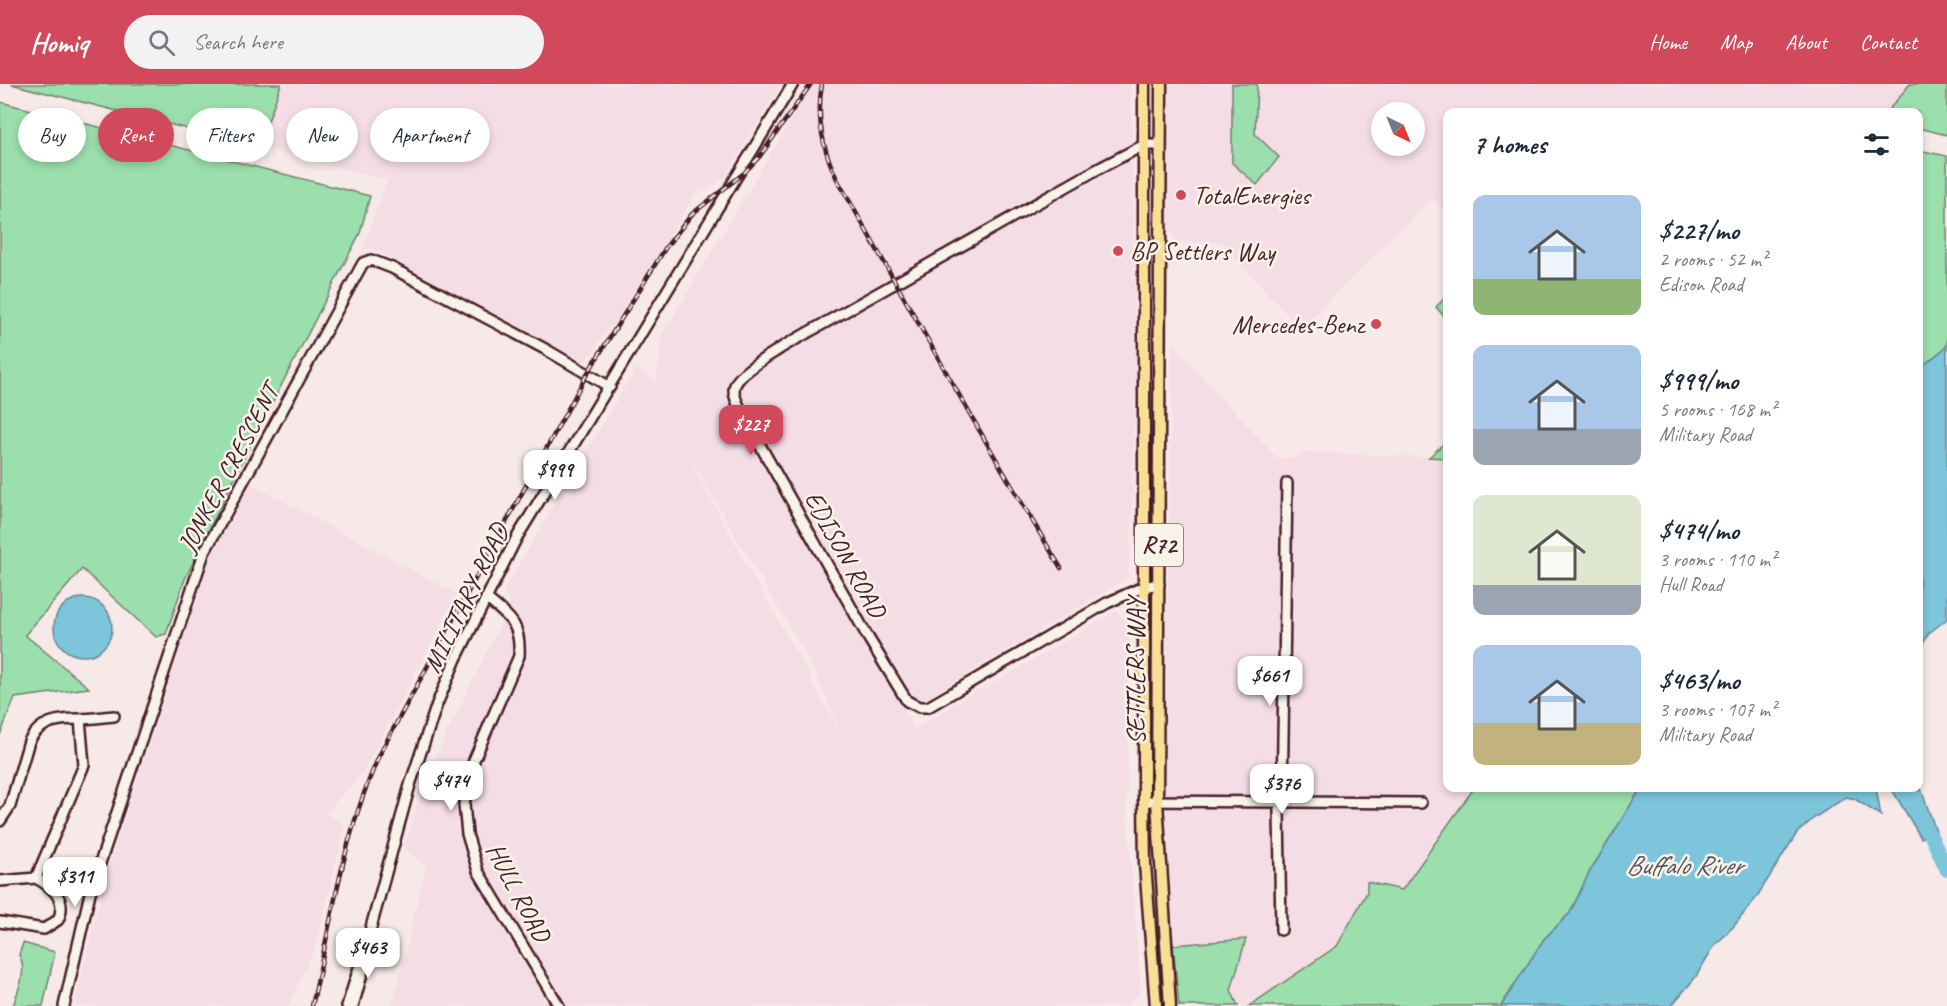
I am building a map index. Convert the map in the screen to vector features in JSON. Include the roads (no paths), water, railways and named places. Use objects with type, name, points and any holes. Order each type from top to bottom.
[{"type":"main road","name":"SETTLERS WAY","points":[[1144,84],[1144,801],[1145,864],[1156,1006]]},
{"type":"main road","name":"SETTLERS WAY","points":[[1161,84],[1157,801],[1170,1006]]},
{"type":"street","name":"MILITARY ROAD","points":[[347,1006],[367,942],[393,843],[437,704],[486,598],[516,539],[793,84]]},
{"type":"street","name":"EDISON ROAD","points":[[1159,584],[1143,587],[1107,603],[928,707],[916,706],[907,701],[864,629],[751,429],[736,400],[734,390],[739,377],[784,346],[1144,145],[1161,145]]},
{"type":"street","name":"JONKER CRESCENT","points":[[64,1006],[90,893],[204,553],[363,263],[371,260],[392,268],[534,343],[610,387]]},
{"type":"street","points":[[1281,930],[1279,810],[1282,801],[1287,483]]},
{"type":"street","name":"HULL ROAD","points":[[486,598],[516,627],[520,638],[519,657],[474,760],[464,804],[467,834],[478,871],[559,1006]]},
{"type":"street","points":[[0,821],[10,806],[34,731],[44,724],[57,720],[114,716]]},
{"type":"street","points":[[36,878],[84,765],[80,719]]},
{"type":"street","points":[[1144,801],[1421,803]]},
{"type":"street","points":[[0,881],[36,878],[48,885],[60,898],[61,910],[58,920],[44,929],[0,922]]},
{"type":"street","name":"MILITARY ROAD","points":[[353,1006],[368,952],[367,942]]},
{"type":"water","points":[[1947,344],[1947,619],[1929,633],[1923,643],[1923,366]]},
{"type":"water","points":[[83,598],[94,600],[104,606],[110,616],[112,627],[110,638],[104,648],[94,654],[83,656],[72,654],[62,648],[56,638],[54,627],[56,616],[62,606],[72,600]]},
{"type":"water","name":"Buffalo River","points":[[1639,792],[1877,792],[1881,816],[1855,799],[1846,797],[1814,818],[1797,833],[1756,898],[1734,926],[1714,946],[1695,978],[1671,1006],[1501,1006],[1544,939],[1570,913],[1589,873]]},
{"type":"water","points":[[1893,792],[1922,792],[1936,831],[1921,838]]},
{"type":"waterway","points":[[1930,834],[1947,870]]},
{"type":"railway","points":[[312,1006],[350,839],[371,774],[385,744],[587,374],[666,247],[692,214],[744,173],[760,156],[811,84]]},
{"type":"railway","points":[[822,84],[820,121],[827,156],[837,179],[975,423],[1061,568]]},
{"type":"place","name":"TotalEnergies","points":[[1181,195]]},
{"type":"place","name":"BP Settlers Way","points":[[1118,251]]},
{"type":"place","name":"Mercedes-Benz","points":[[1376,324]]}]
